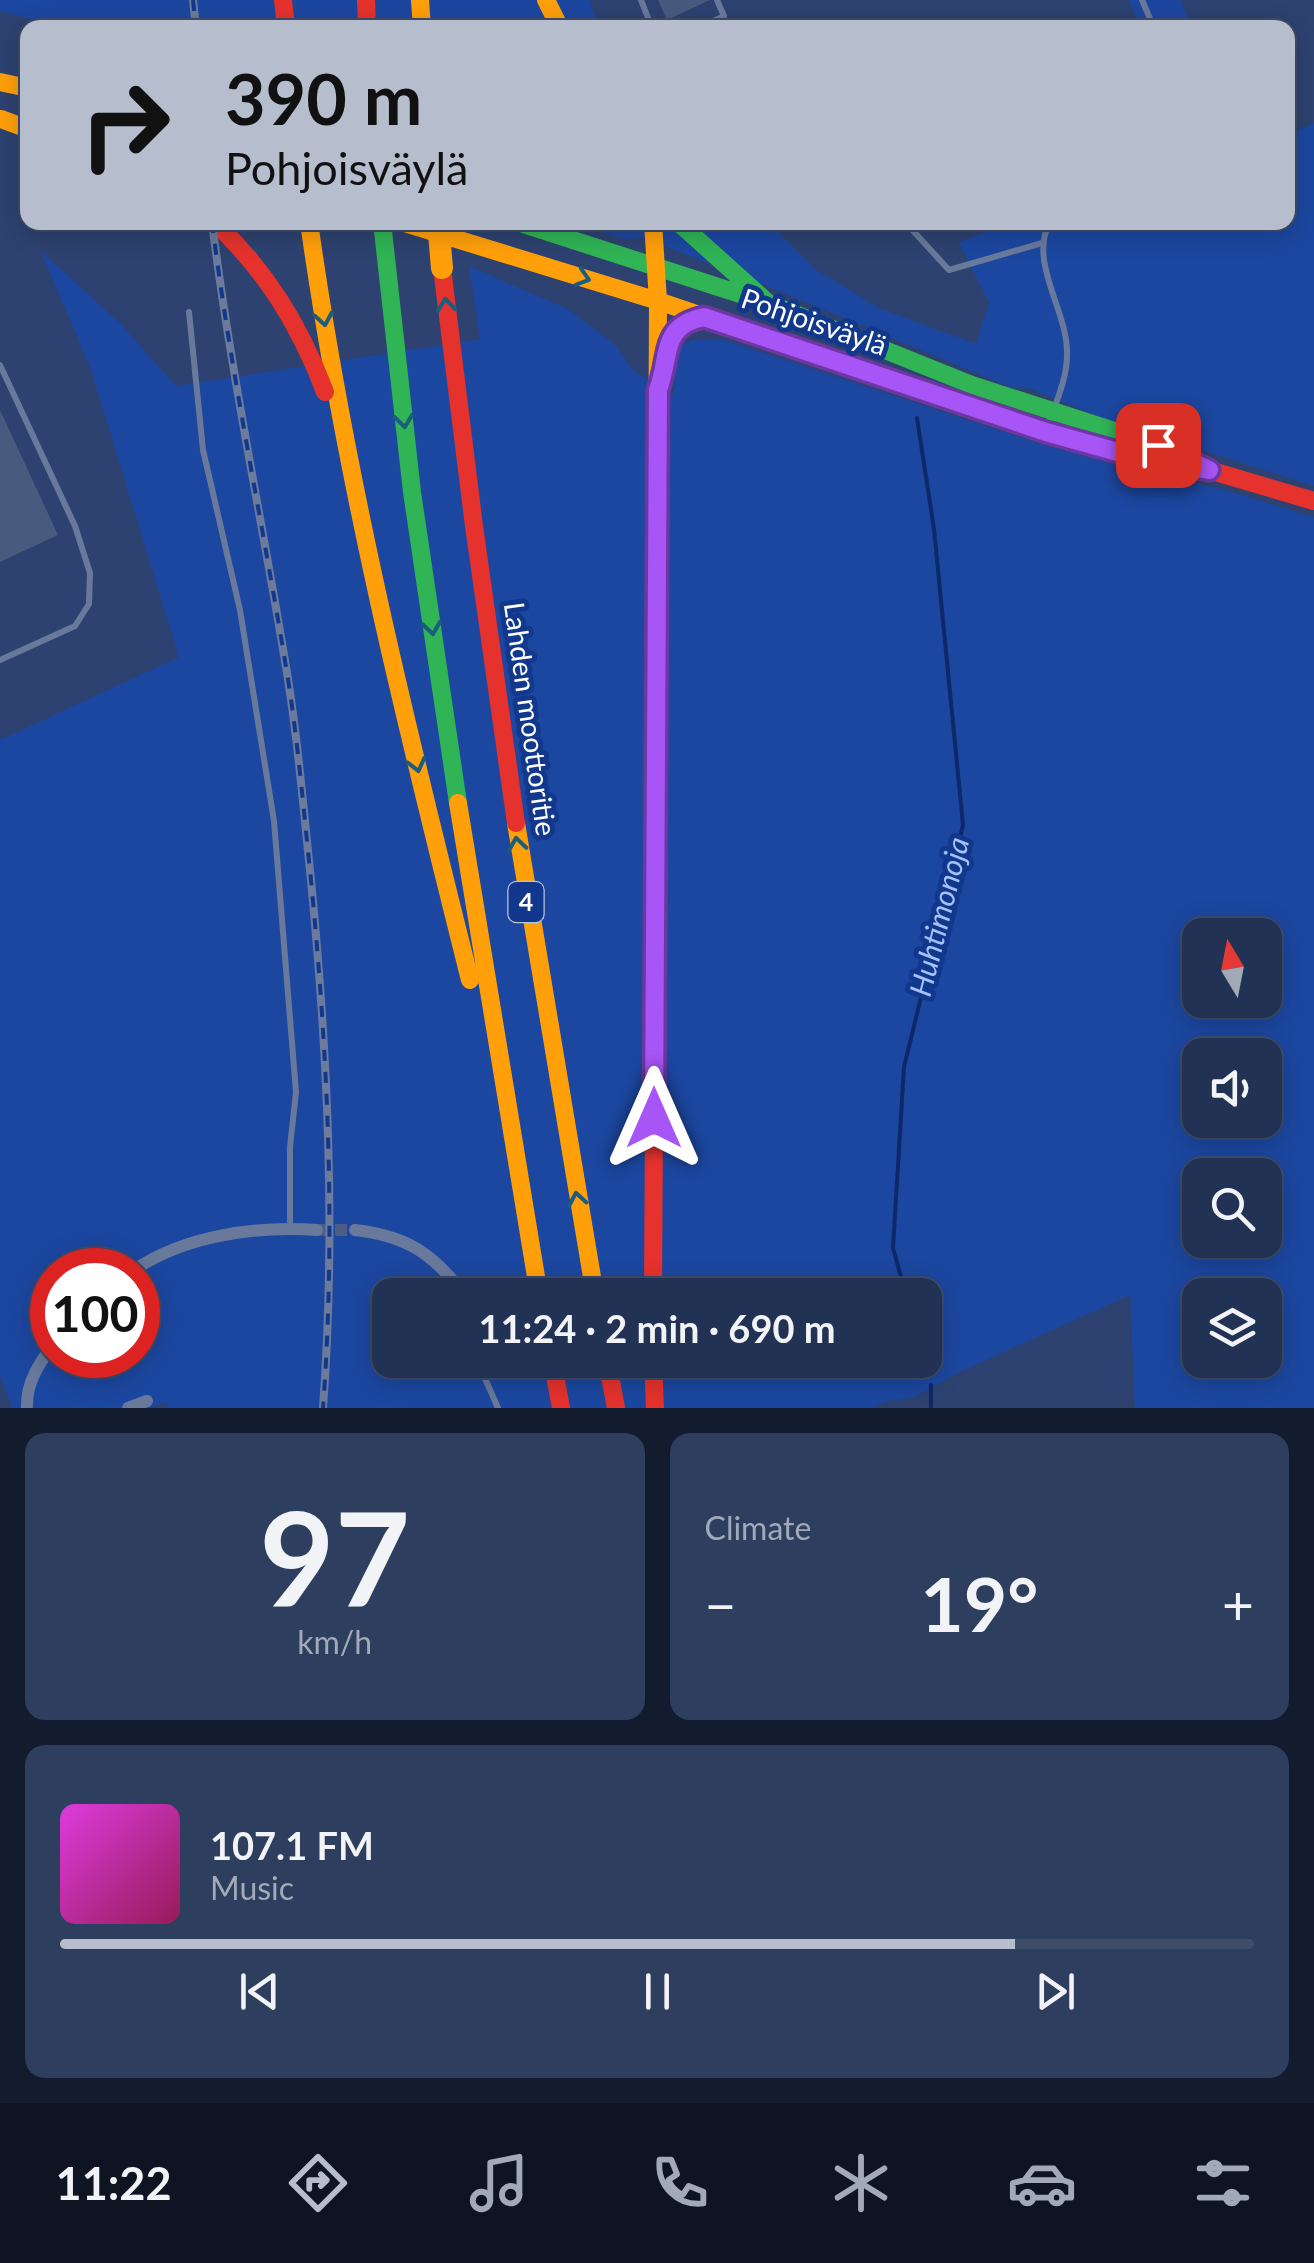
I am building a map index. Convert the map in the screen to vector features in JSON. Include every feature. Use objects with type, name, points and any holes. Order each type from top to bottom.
[{"type":"main road","points":[[223,230],[240,245],[285,304],[324,388],[355,489]]},
{"type":"main road","points":[[310,230],[355,489],[394,670],[518,1179]]},
{"type":"main road","name":"4","points":[[383,230],[418,531],[466,861],[537,1278]]},
{"type":"main road","name":"Pohjoisväylä","points":[[428,230],[1049,422],[1158,445],[1209,470],[1314,501]]},
{"type":"main road","name":"Lahden moottoritie","points":[[439,230],[470,507],[530,927],[592,1278]]},
{"type":"main road","name":"Pohjoisväylä","points":[[543,230],[768,303],[972,385],[1049,422]]},
{"type":"main road","points":[[653,1278],[658,390],[658,266],[654,230]]},
{"type":"main road","points":[[687,230],[768,303]]},
{"type":"main road","points":[[658,390],[666,368],[667,343],[678,326],[704,317]]},
{"type":"main road","points":[[555,1378],[560,1408]]},
{"type":"main road","points":[[610,1378],[616,1408]]},
{"type":"main road","points":[[654,1378],[655,1408]]},
{"type":"street","points":[[160,1258],[218,1236],[290,1228],[317,1230]]},
{"type":"street","points":[[355,1230],[392,1235],[442,1265],[452,1278]]},
{"type":"street","points":[[27,1408],[33,1378]]},
{"type":"street","points":[[128,1408],[147,1400]]},
{"type":"lane","points":[[717,0],[724,16],[718,19]]},
{"type":"lane","points":[[912,230],[949,270],[1042,243]]},
{"type":"lane","points":[[1047,230],[1042,243],[1068,354],[1049,422]]},
{"type":"lane","points":[[189,312],[203,450],[240,610],[274,821],[296,1092],[290,1147],[290,1228]]},
{"type":"lane","points":[[0,365],[76,526],[90,574],[89,604],[75,626],[0,660]]},
{"type":"lane","points":[[485,1378],[498,1408]]},
{"type":"shaded area","points":[[0,0],[589,0],[597,20],[38,20],[0,11]]},
{"type":"shaded area","points":[[1129,0],[1180,0],[1189,20],[1137,20]]},
{"type":"shaded area","points":[[1314,123],[1314,486],[1110,421],[1028,388],[1012,388],[644,238],[623,239],[596,230],[776,230],[815,269],[879,308],[976,344],[989,303],[959,243],[989,230],[1295,230],[1295,132]]},
{"type":"shaded area","points":[[41,251],[120,323],[176,386],[480,339],[469,266],[568,309],[615,345],[632,369],[673,396],[680,349],[694,340],[725,340],[1047,446],[1314,517],[1314,1408],[1135,1408],[1130,1295],[964,1370],[912,1398],[870,1408],[169,1408],[166,1402],[150,1408],[12,1408],[0,1376],[0,740],[179,657],[91,370]]},
{"type":"building","points":[[658,0],[710,0],[667,20]]},
{"type":"building","points":[[0,410],[58,535],[0,562]]},
{"type":"waterway","name":"Huhtimonoja","points":[[901,1278],[893,1248],[904,1067],[963,825],[934,529],[917,418]]},
{"type":"waterway","name":"Huhtimonoja","points":[[931,1385],[931,1408]]},
{"type":"tunnel","points":[[317,1230],[355,1230]]},
{"type":"railway","points":[[193,0],[195,20]]},
{"type":"railway","points":[[213,230],[289,683],[311,880],[328,1144],[329,1276],[323,1408]]},
{"type":"traffic: fast","points":[[383,230],[412,492],[458,803]]},
{"type":"traffic: fast","points":[[542,230],[768,303],[972,385],[1158,445],[1191,461]]},
{"type":"traffic: fast","points":[[687,230],[768,303]]},
{"type":"traffic: fast","points":[[666,361],[677,332],[704,317]]},
{"type":"traffic: slow","points":[[420,0],[421,20]]},
{"type":"traffic: slow","points":[[546,0],[556,20]]},
{"type":"traffic: slow","points":[[0,82],[20,86]]},
{"type":"traffic: slow","points":[[1,119],[20,126]]},
{"type":"traffic: slow","points":[[310,230],[359,509],[470,980]]},
{"type":"traffic: slow","points":[[427,230],[658,301],[960,403]]},
{"type":"traffic: slow","points":[[439,230],[442,268]]},
{"type":"traffic: slow","points":[[654,230],[658,301],[656,780]]},
{"type":"traffic: slow","points":[[458,803],[536,1278]]},
{"type":"traffic: slow","points":[[516,823],[592,1278]]},
{"type":"traffic: jam","points":[[283,0],[285,20]]},
{"type":"traffic: jam","points":[[366,0],[367,20]]},
{"type":"traffic: jam","points":[[222,230],[280,300],[325,392]]},
{"type":"traffic: jam","points":[[442,268],[516,823]]},
{"type":"traffic: jam","points":[[960,403],[1046,432],[1155,462],[1209,470],[1314,501]]},
{"type":"traffic: jam","points":[[653,1278],[656,780]]},
{"type":"traffic: jam","points":[[555,1378],[561,1408]]},
{"type":"traffic: jam","points":[[610,1378],[616,1408]]},
{"type":"traffic: jam","points":[[654,1378],[655,1408]]},
{"type":"route","points":[[654,1118],[658,390],[666,368],[667,343],[678,326],[704,317],[1046,432],[1155,462],[1209,470],[1158,445]]}]
